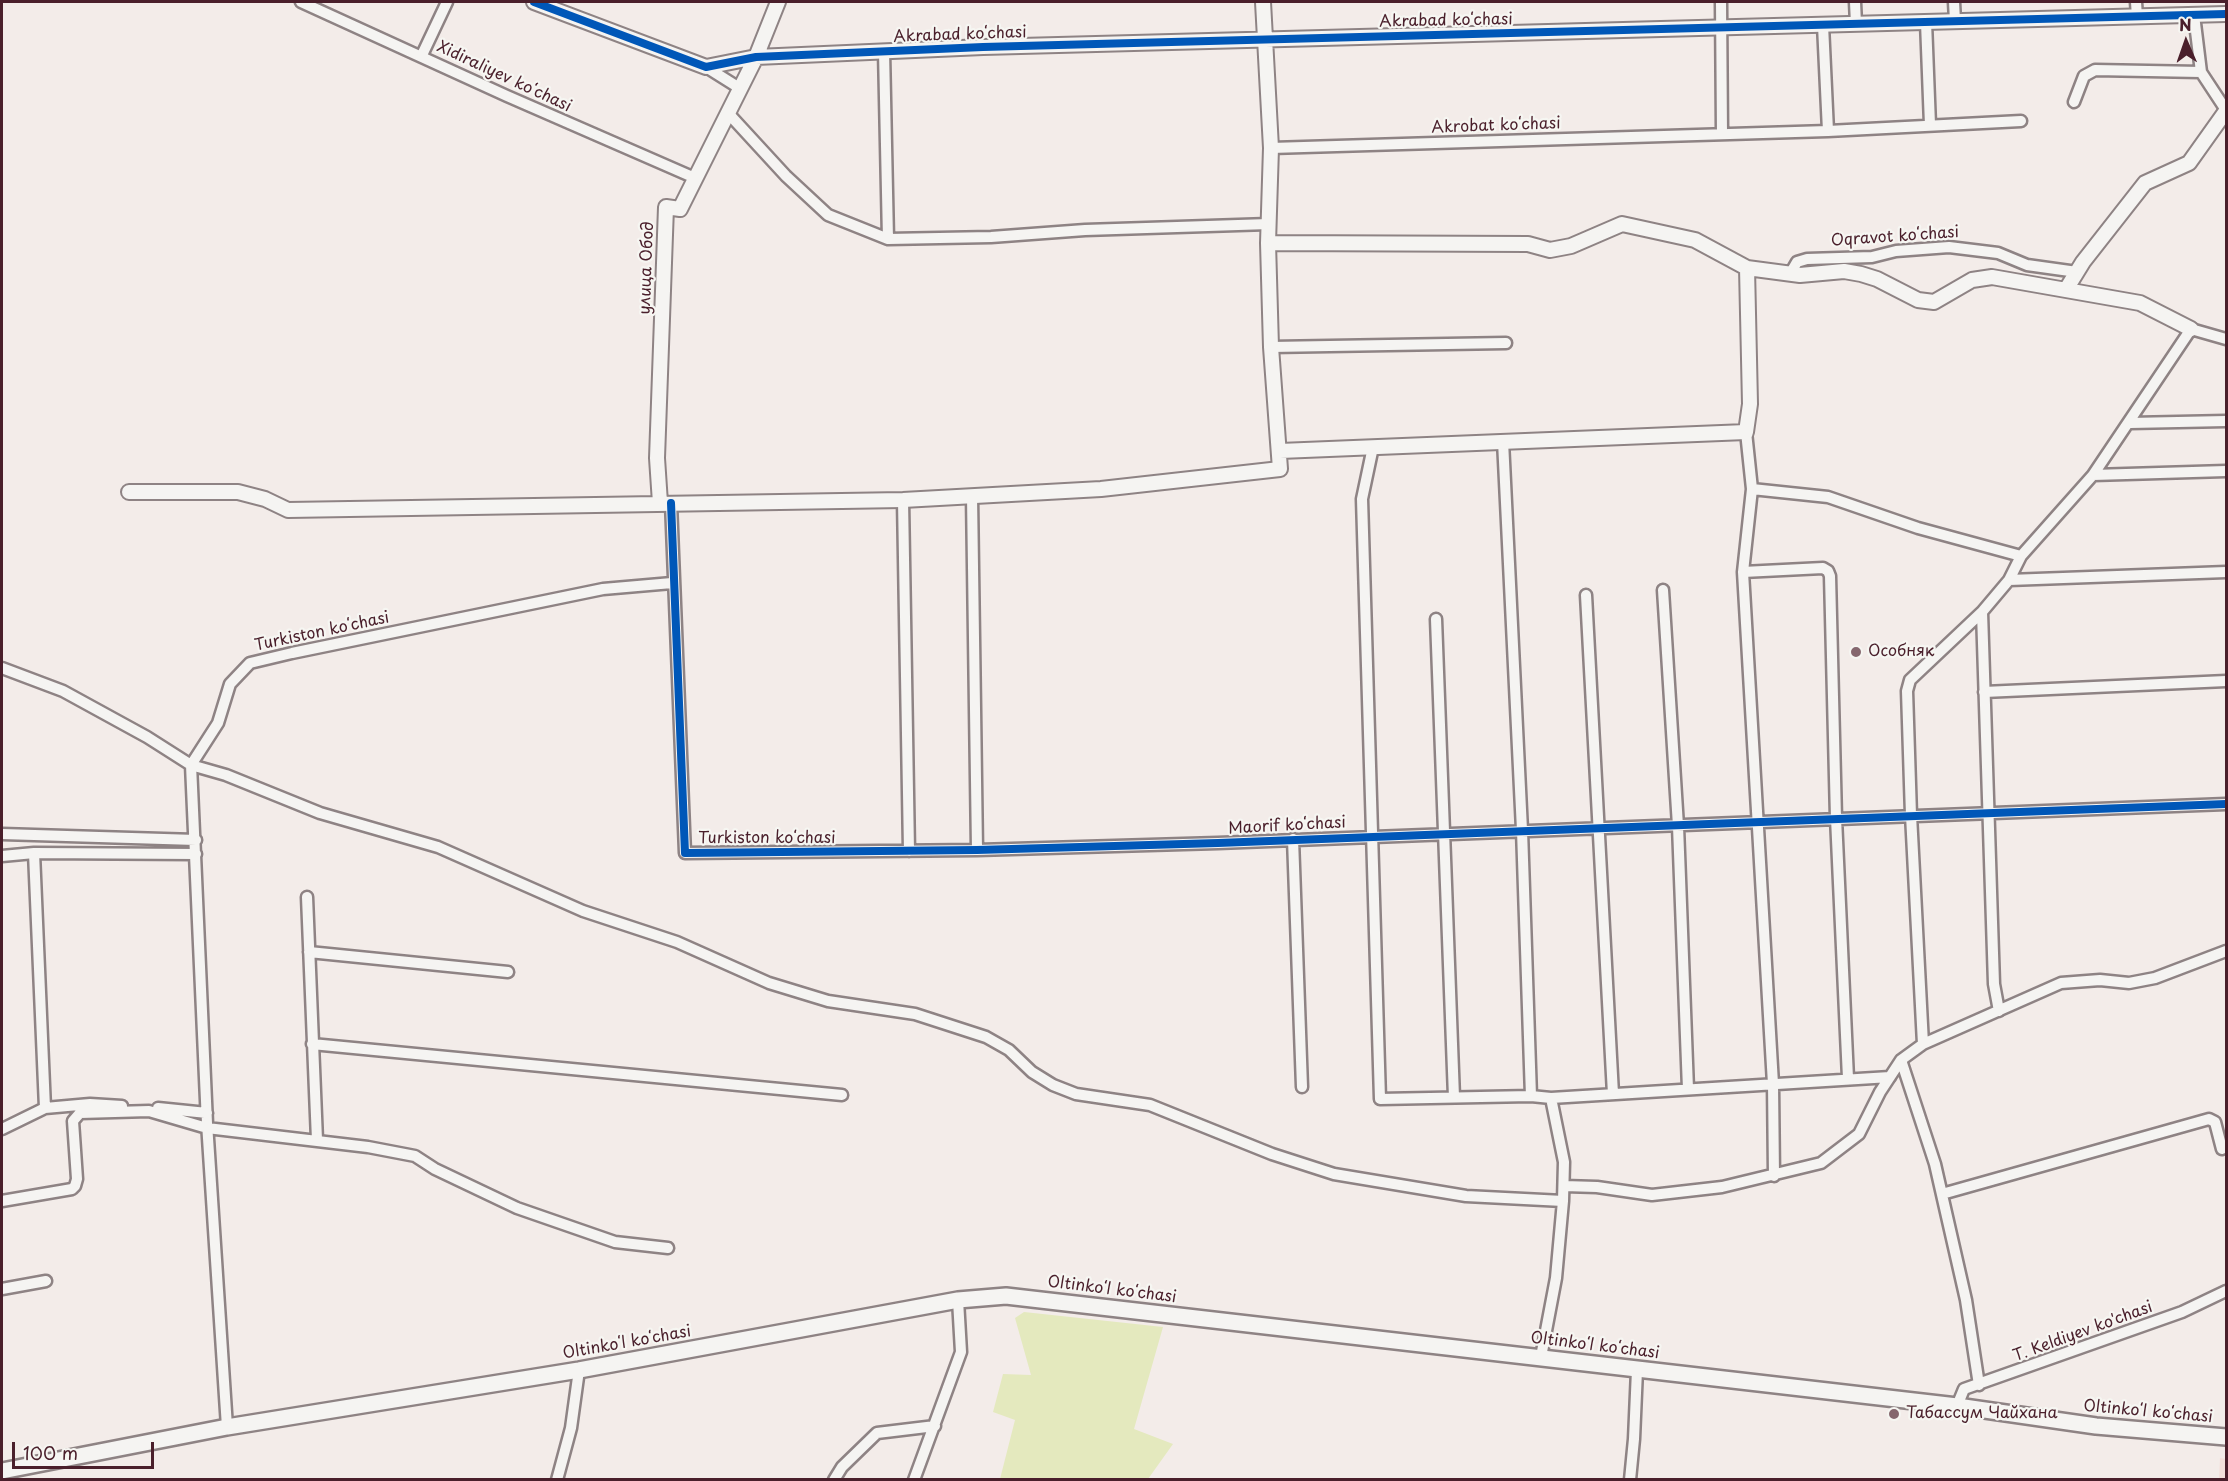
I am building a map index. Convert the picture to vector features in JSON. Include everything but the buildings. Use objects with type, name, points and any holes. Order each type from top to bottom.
[{"type":"main road","name":"Oltinkoʻl koʻchasi","points":[[4,1474],[227,1428],[579,1370],[958,1300],[1006,1296],[1957,1406],[2096,1426],[2226,1437]]},
{"type":"street","name":"Xidiraliyev koʻchasi","points":[[301,2],[507,96],[695,178]]},
{"type":"street","points":[[422,56],[447,2]]},
{"type":"street","points":[[534,2],[706,68],[741,89]]},
{"type":"street","name":"улица Обод","points":[[665,503],[658,447],[666,207],[680,209],[741,89],[778,2]]},
{"type":"street","points":[[129,492],[238,492],[266,499],[288,510],[903,500],[1101,489],[1280,469],[1271,347],[1268,243],[1271,148],[1263,2]]},
{"type":"street","points":[[1720,2],[1722,134]]},
{"type":"street","points":[[1855,2],[1856,24]]},
{"type":"street","points":[[1954,2],[1955,21]]},
{"type":"street","points":[[2136,2],[2137,17]]},
{"type":"street","name":"Akrabad koʻchasi","points":[[706,68],[756,57],[884,51],[2226,14]]},
{"type":"street","points":[[2067,288],[2145,183],[2189,163],[2226,110],[2201,72],[2194,15]]},
{"type":"street","points":[[1926,22],[1930,125]]},
{"type":"street","points":[[1823,25],[1828,131]]},
{"type":"street","points":[[884,51],[888,239]]},
{"type":"street","points":[[2074,102],[2084,76],[2095,70],[2201,72]]},
{"type":"street","points":[[728,113],[786,176],[828,215],[888,239],[991,237],[1085,230],[1269,224]]},
{"type":"street","name":"Akrobat koʻchasi","points":[[1271,148],[1828,131],[2021,121]]},
{"type":"street","points":[[1268,243],[1528,244],[1550,250],[1571,246],[1622,224],[1695,240],[1747,268],[1790,274],[1844,271],[1861,274],[1925,301],[1934,302],[1982,277],[2067,288],[2140,303],[2192,330],[2226,339]]},
{"type":"street","name":"Oqravot koʻchasi","points":[[1790,274],[1797,262],[1807,260],[1872,257],[1896,251],[1949,247],[1998,253],[2027,265],[2077,272]]},
{"type":"street","points":[[1747,268],[1750,404],[1746,432],[1752,489],[1743,572],[1773,1084],[1774,1176]]},
{"type":"street","points":[[1923,1044],[1911,815],[1907,691],[1910,680],[1982,612],[2009,580],[2021,556],[2093,475],[2192,330]]},
{"type":"street","points":[[1271,347],[1506,343]]},
{"type":"street","points":[[2130,423],[2226,421]]},
{"type":"street","points":[[1280,451],[1746,432]]},
{"type":"street","points":[[1503,441],[1532,1096]]},
{"type":"street","points":[[1370,836],[1362,499],[1373,447]]},
{"type":"street","points":[[2093,475],[2226,471]]},
{"type":"street","points":[[1752,489],[1828,497],[1918,528],[2021,556]]},
{"type":"street","points":[[972,496],[977,850]]},
{"type":"street","points":[[903,500],[909,851]]},
{"type":"street","points":[[665,503],[672,583]]},
{"type":"street","points":[[1743,572],[1822,568],[1828,571],[1848,1078]]},
{"type":"street","points":[[2009,580],[2226,572]]},
{"type":"street","name":"Turkiston koʻchasi","points":[[191,765],[218,723],[230,684],[250,663],[603,589],[672,583],[685,853],[977,850]]},
{"type":"street","points":[[1663,590],[1678,826],[1688,1089]]},
{"type":"street","points":[[1586,595],[1613,1094]]},
{"type":"street","points":[[1982,612],[1994,984],[1999,1011]]},
{"type":"street","points":[[1436,619],[1446,833],[1454,1097],[1532,1096],[1551,1098],[1890,1077]]},
{"type":"street","points":[[2,668],[63,691],[147,737],[191,765],[226,775],[320,813],[438,847],[583,911],[677,942],[769,983],[828,1001],[915,1014],[986,1037],[1009,1050],[1032,1072],[1053,1085],[1076,1094],[1150,1105],[1272,1154],[1334,1174],[1466,1196],[1563,1201]]},
{"type":"street","points":[[1984,692],[2226,681]]},
{"type":"street","points":[[191,765],[207,1128],[227,1428]]},
{"type":"street","name":"Maorif koʻchasi","points":[[977,850],[1678,826],[2226,804]]},
{"type":"street","points":[[2,834],[196,840]]},
{"type":"street","name":"Maorif koʻchasi","points":[[1370,836],[1380,1099],[1454,1097]]},
{"type":"street","name":"Maorif koʻchasi","points":[[1293,839],[1302,1087]]},
{"type":"street","points":[[2,856],[34,853],[196,854]]},
{"type":"street","points":[[34,853],[45,1108]]},
{"type":"street","points":[[307,897],[317,1140]]},
{"type":"street","points":[[1564,1186],[1597,1186],[1652,1195],[1722,1187],[1821,1163],[1859,1134],[1901,1060],[1923,1044],[2061,983],[2100,980],[2129,983],[2155,978],[2226,951]]},
{"type":"street","points":[[309,952],[508,972]]},
{"type":"street","points":[[312,1044],[842,1095]]},
{"type":"street","points":[[1901,1060],[1942,1194],[1966,1300],[1979,1385]]},
{"type":"street","points":[[1541,1357],[1556,1278],[1564,1186],[1564,1162],[1551,1098]]},
{"type":"street","points":[[2,1129],[45,1108],[90,1104],[207,1113]]},
{"type":"street","points":[[2,1201],[72,1189],[75,1186],[77,1179],[73,1121],[80,1113],[149,1111],[207,1128],[317,1140],[415,1156],[435,1169],[517,1208],[615,1242],[668,1248]]},
{"type":"street","points":[[1942,1194],[2209,1119],[2215,1122],[2222,1149]]},
{"type":"street","points":[[2,1289],[46,1281]]},
{"type":"street","name":"T. Keldiyev ko'chasi","points":[[1957,1406],[1964,1389],[2182,1312],[2226,1291]]},
{"type":"street","points":[[914,1479],[961,1352],[958,1300]]},
{"type":"street","points":[[557,1479],[571,1428],[579,1370]]},
{"type":"street","points":[[1629,1479],[1634,1439],[1637,1370]]},
{"type":"street","points":[[834,1479],[842,1467],[877,1433],[935,1426]]},
{"type":"shaded area","points":[[2220,1458],[2226,1459],[2226,1479],[2219,1479]]},
{"type":"green space","points":[[1024,1312],[1163,1327],[1134,1429],[1173,1444],[1148,1479],[1000,1479],[1015,1420],[993,1412],[1003,1374],[1031,1375],[1015,1318]]},
{"type":"cycle path","points":[[534,2],[706,67],[756,57],[983,47],[2226,14]]},
{"type":"cycle path","points":[[671,503],[685,853],[977,850],[1218,843],[2226,804]]},
{"type":"place","name":"Особняк","points":[[1856,652]]},
{"type":"place","name":"Табассум Чайхана","points":[[1894,1414]]}]
